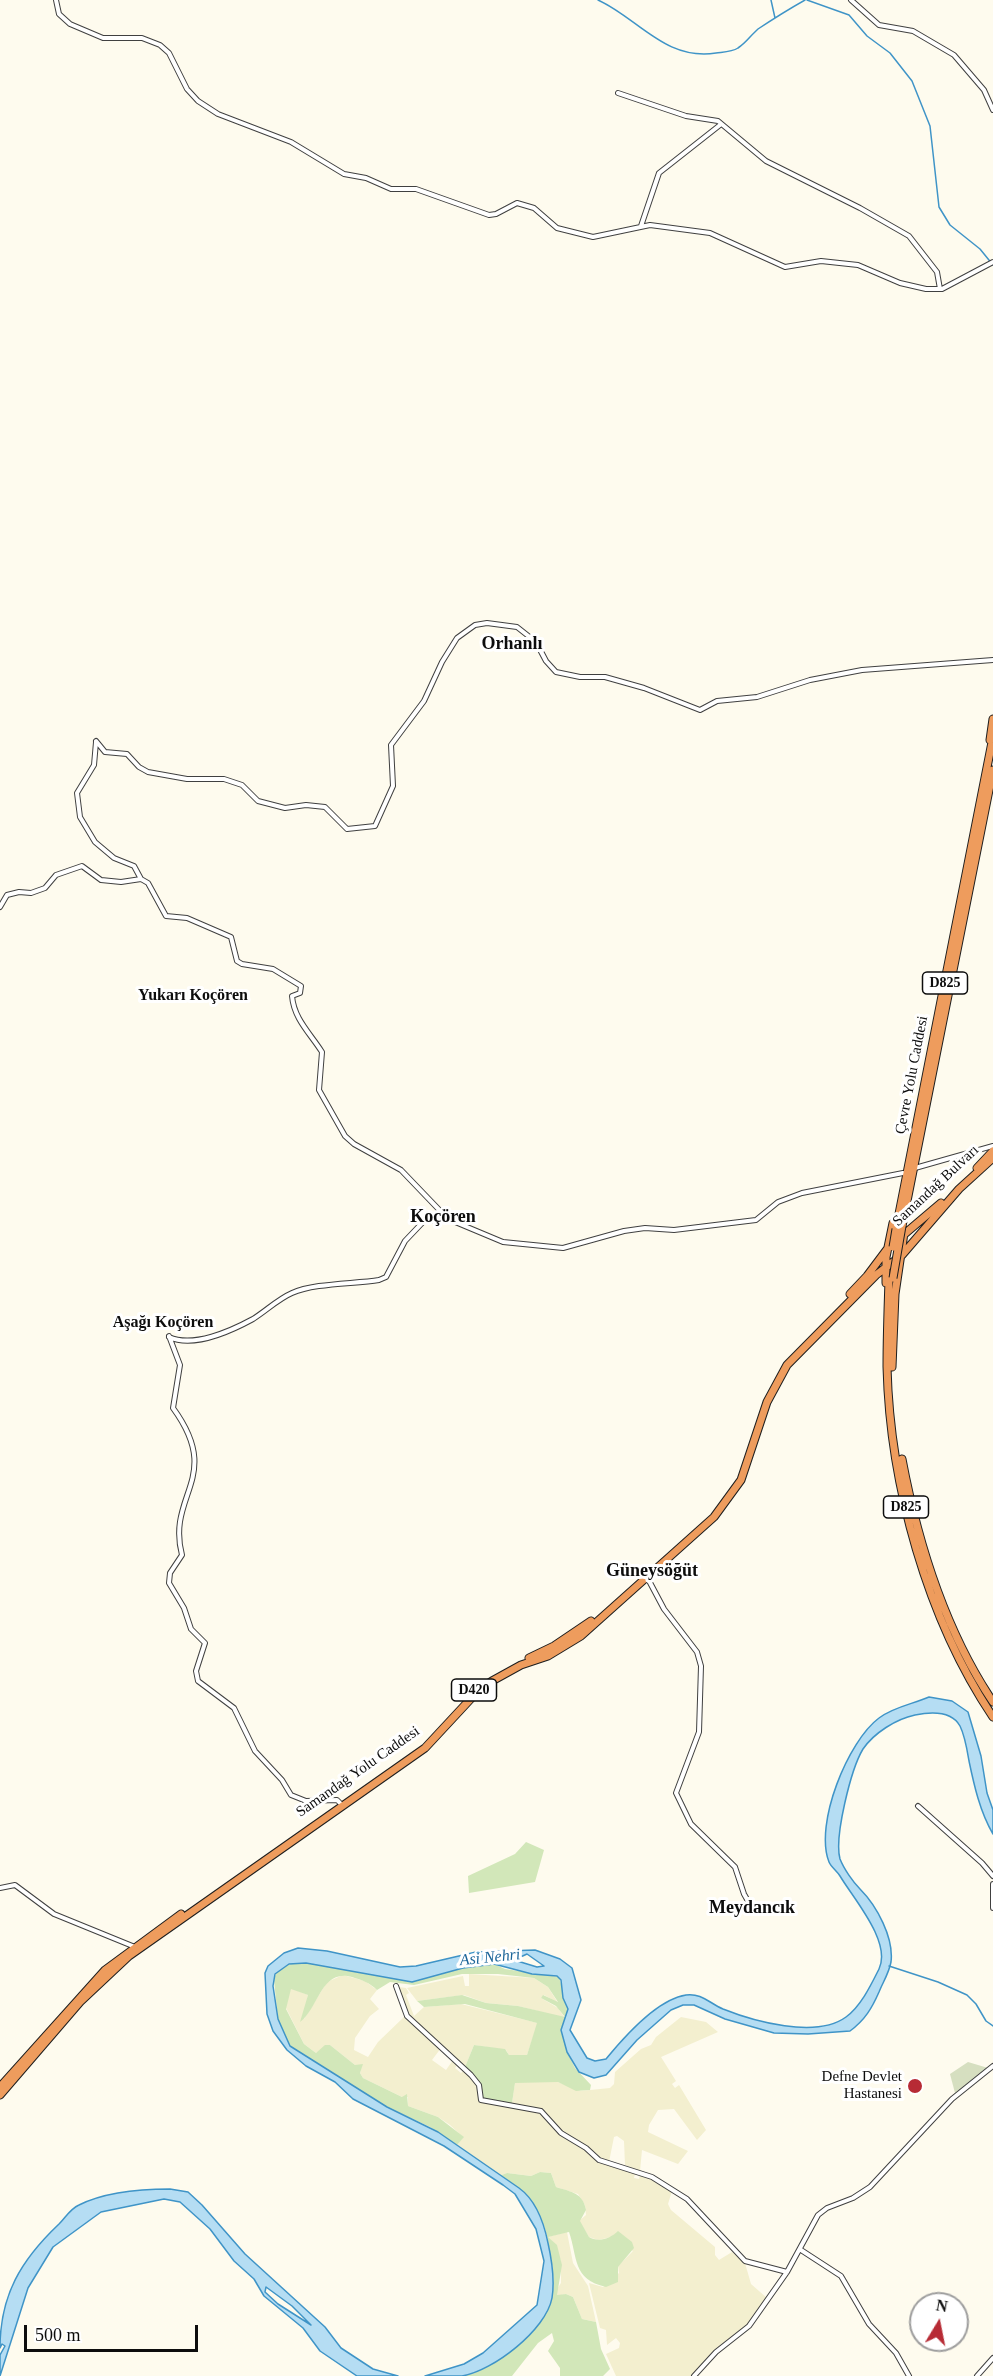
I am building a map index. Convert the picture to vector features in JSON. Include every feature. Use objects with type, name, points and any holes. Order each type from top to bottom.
[{"type":"highway","points":[[989,755],[993,718]]},
{"type":"highway","name":"Çevre Yolu Caddesi","points":[[992,1716],[956,1651],[919,1556],[906,1512],[891,1409],[889,1282],[993,736]]},
{"type":"highway","name":"Çevre Yolu Caddesi","points":[[918,1126],[993,770]]},
{"type":"highway","points":[[902,1255],[915,1168],[918,1126]]},
{"type":"highway","points":[[890,1367],[895,1294],[892,1262],[888,1248],[903,1173],[918,1126]]},
{"type":"highway","name":"Samandağ Bulvarı","points":[[897,1241],[953,1192],[993,1148]]},
{"type":"highway","name":"Samandağ Bulvarı","points":[[902,1255],[914,1237],[958,1189],[993,1158]]},
{"type":"highway","points":[[871,1280],[880,1278],[889,1282],[892,1262],[914,1237]]},
{"type":"highway","points":[[897,1241],[902,1242],[904,1246]]},
{"type":"highway","name":"D420","points":[[888,1248],[897,1241]]},
{"type":"highway","name":"Samandağ Yolu Caddesi","points":[[0,2087],[85,1990],[136,1948],[415,1751],[486,1680],[554,1646],[586,1625],[708,1518],[732,1487],[741,1470],[765,1399],[785,1361],[867,1276],[888,1248]]},
{"type":"highway","name":"D420","points":[[892,1262],[902,1255]]},
{"type":"highway","name":"Samandağ Yolu Caddesi","points":[[0,2095],[96,1986],[136,1948],[426,1748],[472,1697],[492,1681],[520,1665],[548,1656],[581,1636],[723,1506],[741,1480],[767,1402],[787,1365],[871,1280],[892,1262]]},
{"type":"highway","name":"Çevre Yolu Caddesi","points":[[890,1367],[900,1446],[912,1509],[929,1566],[962,1648],[992,1698]]},
{"type":"street","points":[[56,0],[59,14],[70,24],[104,38],[142,38],[160,45],[169,53],[187,89],[208,109],[291,142],[336,171],[366,178],[391,189],[416,189],[489,214],[496,214],[512,204],[526,204],[557,228],[585,236],[593,237],[641,226],[668,227],[721,236],[785,267],[821,261],[848,264],[877,271],[900,283],[940,289],[993,262]]},
{"type":"street","points":[[851,0],[879,25],[912,31],[954,55],[984,90],[993,110]]},
{"type":"street","points":[[618,93],[686,116],[711,118],[766,161],[860,208],[909,236],[937,272],[940,289]]},
{"type":"street","points":[[641,226],[659,173],[720,125]]},
{"type":"street","points":[[903,1173],[802,1193],[778,1202],[756,1220],[674,1230],[634,1230],[563,1248],[503,1242],[448,1219],[401,1170],[354,1144],[337,1125],[319,1090],[322,1052],[302,1024],[293,1004],[292,996],[300,993],[301,986],[273,969],[242,964],[237,961],[233,940],[225,933],[187,918],[166,916],[148,883],[141,879],[134,866],[118,860],[95,842],[80,817],[77,793],[94,765],[96,741],[105,752],[127,754],[139,767],[148,772],[187,780],[224,779],[242,785],[258,801],[285,808],[306,805],[325,807],[347,829],[375,826],[393,786],[391,746],[424,701],[442,662],[457,638],[475,625],[487,623],[517,627],[536,642],[546,661],[556,672],[580,677],[604,677],[644,688],[700,710],[717,701],[757,697],[810,680],[861,669],[993,660]]},
{"type":"street","points":[[0,907],[7,895],[19,892],[31,893],[45,888],[56,875],[82,866],[101,880],[121,882],[141,879]]},
{"type":"street","points":[[915,1168],[993,1148]]},
{"type":"street","points":[[340,1803],[337,1800],[306,1801],[296,1799],[291,1795],[282,1780],[255,1751],[234,1708],[198,1681],[196,1671],[205,1642],[191,1629],[184,1608],[169,1583],[170,1573],[182,1556],[178,1522],[195,1474],[194,1453],[186,1424],[173,1408],[180,1365],[169,1336],[180,1342],[215,1335],[252,1319],[292,1293],[305,1289],[379,1280],[386,1277],[405,1241],[424,1221],[448,1219]]},
{"type":"street","points":[[646,1576],[664,1610],[697,1652],[700,1666],[699,1732],[676,1793],[691,1824],[735,1867],[744,1894],[753,1910]]},
{"type":"street","points":[[918,1806],[982,1863],[993,1876]]},
{"type":"street","points":[[993,1884],[993,1908]]},
{"type":"street","points":[[0,1888],[15,1886],[54,1914],[136,1948]]},
{"type":"street","points":[[396,1986],[407,2016],[471,2075],[479,2085],[482,2101],[541,2111],[561,2133],[586,2148],[599,2160],[652,2177],[687,2199],[745,2261],[787,2272]]},
{"type":"street","points":[[694,2376],[716,2352],[746,2331],[801,2250],[818,2215],[827,2208],[853,2198],[870,2187],[952,2099],[993,2066]]},
{"type":"street","points":[[801,2250],[841,2276],[869,2324],[896,2353],[909,2376]]},
{"type":"street","points":[[977,2376],[993,2358]]},
{"type":"shaded area","points":[[469,1974],[534,1978],[548,1987],[558,2003],[544,1995],[541,1998],[558,2008],[565,2018],[518,2006],[486,2003],[464,1995],[417,2001],[407,1988],[463,1976],[465,1986],[469,1986]]},
{"type":"shaded area","points":[[343,1975],[365,1981],[377,1990],[370,1999],[379,2009],[370,2016],[355,2038],[354,2050],[368,2057],[378,2042],[405,2016],[441,2048],[432,2060],[446,2070],[453,2060],[458,2064],[455,2068],[461,2073],[465,2069],[478,2086],[478,2097],[482,2102],[538,2111],[562,2136],[584,2149],[599,2162],[635,2173],[634,2178],[639,2179],[640,2174],[651,2178],[672,2191],[668,2204],[671,2210],[715,2247],[715,2255],[719,2260],[732,2252],[745,2263],[751,2284],[767,2298],[746,2327],[713,2353],[691,2376],[616,2376],[606,2354],[619,2348],[620,2343],[616,2338],[607,2345],[606,2330],[600,2328],[589,2283],[603,2287],[619,2273],[618,2266],[633,2251],[612,2237],[598,2240],[589,2237],[579,2221],[586,2215],[585,2205],[578,2194],[556,2187],[551,2173],[540,2172],[531,2176],[507,2173],[499,2176],[457,2145],[463,2137],[450,2125],[438,2117],[408,2106],[408,2097],[402,2097],[363,2078],[360,2073],[362,2065],[355,2065],[330,2045],[316,2053],[304,2044],[285,2006],[291,1988],[308,1995],[304,2019],[327,1982]]},
{"type":"shaded area","points":[[398,1987],[406,1988],[409,1993],[406,1995],[414,2016],[424,2007],[461,2004],[538,2023],[527,2055],[509,2055],[506,2050],[474,2045],[465,2067],[408,2015]]},
{"type":"shaded area","points":[[681,2017],[706,2022],[718,2032],[661,2057],[676,2081],[672,2084],[675,2088],[679,2085],[706,2130],[697,2140],[674,2109],[658,2110],[649,2125],[648,2132],[688,2151],[678,2164],[642,2150],[640,2171],[625,2165],[624,2141],[617,2136],[614,2137],[609,2162],[562,2132],[539,2108],[512,2103],[515,2082],[558,2082],[580,2091],[610,2088],[614,2084],[615,2072],[641,2049],[651,2045],[656,2037]]},
{"type":"shaded area","points":[[567,2232],[573,2263],[588,2286],[596,2322],[582,2319],[573,2297],[566,2294],[557,2296],[557,2289],[561,2283],[561,2261],[553,2242],[547,2237]]},
{"type":"green space","points":[[526,1842],[544,1850],[535,1882],[469,1893],[468,1876],[515,1854]]},
{"type":"green space","points":[[306,1963],[412,1982],[463,1968],[494,1964],[505,1969],[559,1977],[568,2009],[561,2030],[567,2052],[575,2068],[591,2085],[590,2090],[576,2091],[558,2082],[515,2083],[512,2103],[483,2099],[480,2083],[465,2067],[474,2045],[505,2049],[509,2055],[527,2055],[537,2023],[465,2004],[424,2007],[417,2001],[462,1995],[486,2003],[518,2006],[565,2017],[556,2006],[541,1998],[543,1995],[558,2002],[548,1987],[534,1978],[498,1974],[462,1974],[414,1985],[390,1982],[377,1990],[372,1985],[352,1977],[342,1976],[333,1978],[327,1984],[300,2022],[308,1995],[291,1989],[286,2009],[304,2044],[316,2053],[325,2045],[330,2045],[355,2065],[363,2064],[360,2073],[363,2078],[402,2097],[407,2094],[408,2106],[438,2117],[464,2137],[457,2145],[430,2127],[387,2107],[290,2046],[278,2019],[274,1980],[282,1968],[291,1964]]},
{"type":"green space","points":[[968,2062],[988,2068],[955,2093],[950,2074]]},
{"type":"green space","points":[[540,2172],[551,2173],[556,2187],[576,2194],[582,2200],[586,2210],[580,2221],[589,2237],[597,2240],[605,2239],[618,2231],[632,2242],[634,2248],[618,2267],[618,2282],[606,2287],[587,2279],[582,2273],[569,2232],[548,2237],[557,2245],[562,2265],[557,2295],[566,2294],[573,2297],[582,2319],[596,2322],[601,2349],[610,2369],[603,2376],[560,2376],[560,2368],[548,2351],[554,2341],[552,2333],[538,2343],[512,2376],[462,2376],[503,2357],[516,2348],[537,2326],[551,2300],[553,2270],[542,2219],[525,2195],[499,2176],[507,2173],[531,2176]]},
{"type":"water","name":"Asi Nehri","points":[[929,1697],[952,1701],[968,1712],[993,1810],[993,1834],[978,1798],[963,1734],[960,1726],[951,1717],[933,1713],[908,1717],[879,1732],[863,1749],[858,1759],[841,1820],[840,1859],[883,1923],[890,1943],[891,1962],[871,2008],[860,2023],[850,2031],[808,2034],[774,2033],[725,2019],[694,2005],[683,2005],[671,2010],[637,2040],[606,2075],[594,2078],[579,2072],[567,2052],[561,2030],[568,2009],[563,1998],[561,1980],[557,1976],[532,1974],[494,1964],[463,1968],[412,1982],[306,1963],[289,1964],[275,1974],[273,1986],[278,2019],[290,2046],[387,2107],[438,2132],[525,2193],[531,2199],[542,2220],[551,2257],[553,2284],[548,2310],[540,2323],[503,2358],[475,2373],[462,2376],[425,2376],[464,2364],[483,2353],[537,2305],[544,2261],[536,2229],[515,2194],[503,2185],[444,2146],[353,2099],[335,2082],[306,2066],[287,2050],[273,2031],[267,2014],[265,1973],[268,1966],[284,1953],[298,1948],[327,1951],[400,1967],[416,1966],[476,1952],[535,1950],[560,1959],[572,1968],[581,2000],[570,2030],[587,2058],[595,2061],[606,2059],[653,2011],[675,1998],[686,1995],[701,1997],[723,2009],[767,2023],[818,2027],[833,2023],[846,2017],[861,2001],[879,1969],[882,1958],[876,1934],[869,1921],[829,1862],[826,1827],[830,1806],[846,1764],[867,1729],[885,1714]],"holes":[[[527,1954],[544,1966],[537,1967],[514,1960]]]},
{"type":"water","points":[[170,2189],[188,2192],[202,2205],[245,2254],[325,2327],[341,2348],[373,2369],[398,2376],[357,2376],[320,2351],[303,2328],[264,2296],[254,2279],[234,2261],[210,2229],[180,2202],[164,2199],[101,2212],[53,2247],[28,2288],[0,2376],[0,2355],[5,2346],[2,2344],[0,2348],[1,2329],[9,2295],[24,2265],[46,2237],[71,2211],[89,2201],[112,2194]],"holes":[[[266,2287],[292,2306],[311,2325],[278,2304],[265,2292]]]},
{"type":"waterway","points":[[598,0],[667,44],[682,51],[698,54],[736,49],[758,29],[805,0]]},
{"type":"waterway","points":[[771,0],[775,18]]},
{"type":"waterway","points":[[807,0],[849,15],[867,36],[890,53],[912,81],[930,126],[939,207],[950,225],[980,249],[993,265]]},
{"type":"waterway","points":[[889,1966],[938,1982],[967,1995],[976,2004],[986,2021],[993,2026]]},
{"type":"place","name":"Defne Devlet Hastanesi","points":[[915,2086]]},
{"type":"district","name":"Orhanlı","points":[[512,644]]},
{"type":"district","name":"Yukarı Koçören","points":[[193,996]]},
{"type":"district","name":"Koçören","points":[[443,1217]]},
{"type":"district","name":"Aşağı Koçören","points":[[163,1323]]},
{"type":"district","name":"Güneysöğüt","points":[[652,1571]]},
{"type":"district","name":"Meydancık","points":[[752,1908]]}]
